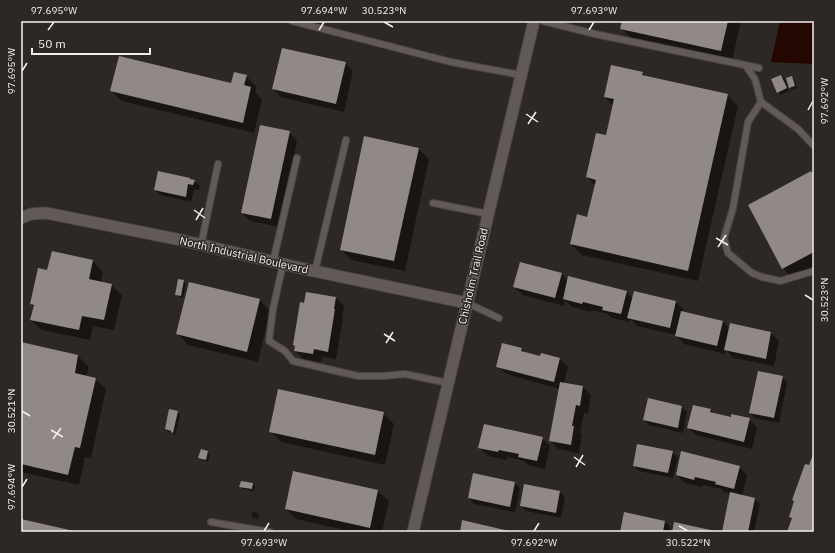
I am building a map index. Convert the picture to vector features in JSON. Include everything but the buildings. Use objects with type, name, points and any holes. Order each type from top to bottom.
[{"type":"street","name":"Chisholm Trail Road","points":[[413,532],[534,21]]},
{"type":"street","name":"North Industrial Boulevard","points":[[21,218],[32,214],[46,213],[176,239],[315,272],[467,303]]},
{"type":"lane","points":[[292,21],[452,62],[521,76]]},
{"type":"lane","points":[[543,21],[595,34],[759,68]]},
{"type":"lane","points":[[745,65],[755,79],[761,102],[798,129],[814,146]]},
{"type":"lane","points":[[761,102],[748,122],[733,208],[724,238],[728,253],[752,273],[780,281],[814,271]]},
{"type":"lane","points":[[315,272],[346,140]]},
{"type":"lane","points":[[297,158],[278,263],[269,341],[285,351],[293,361],[358,376],[405,374],[448,383]]},
{"type":"lane","points":[[201,245],[218,164]]},
{"type":"lane","points":[[433,203],[488,214]]},
{"type":"lane","points":[[467,303],[499,318]]},
{"type":"lane","points":[[211,522],[270,532]]},
{"type":"shaded area","points":[[780,21],[814,21],[814,64],[771,62]]}]
